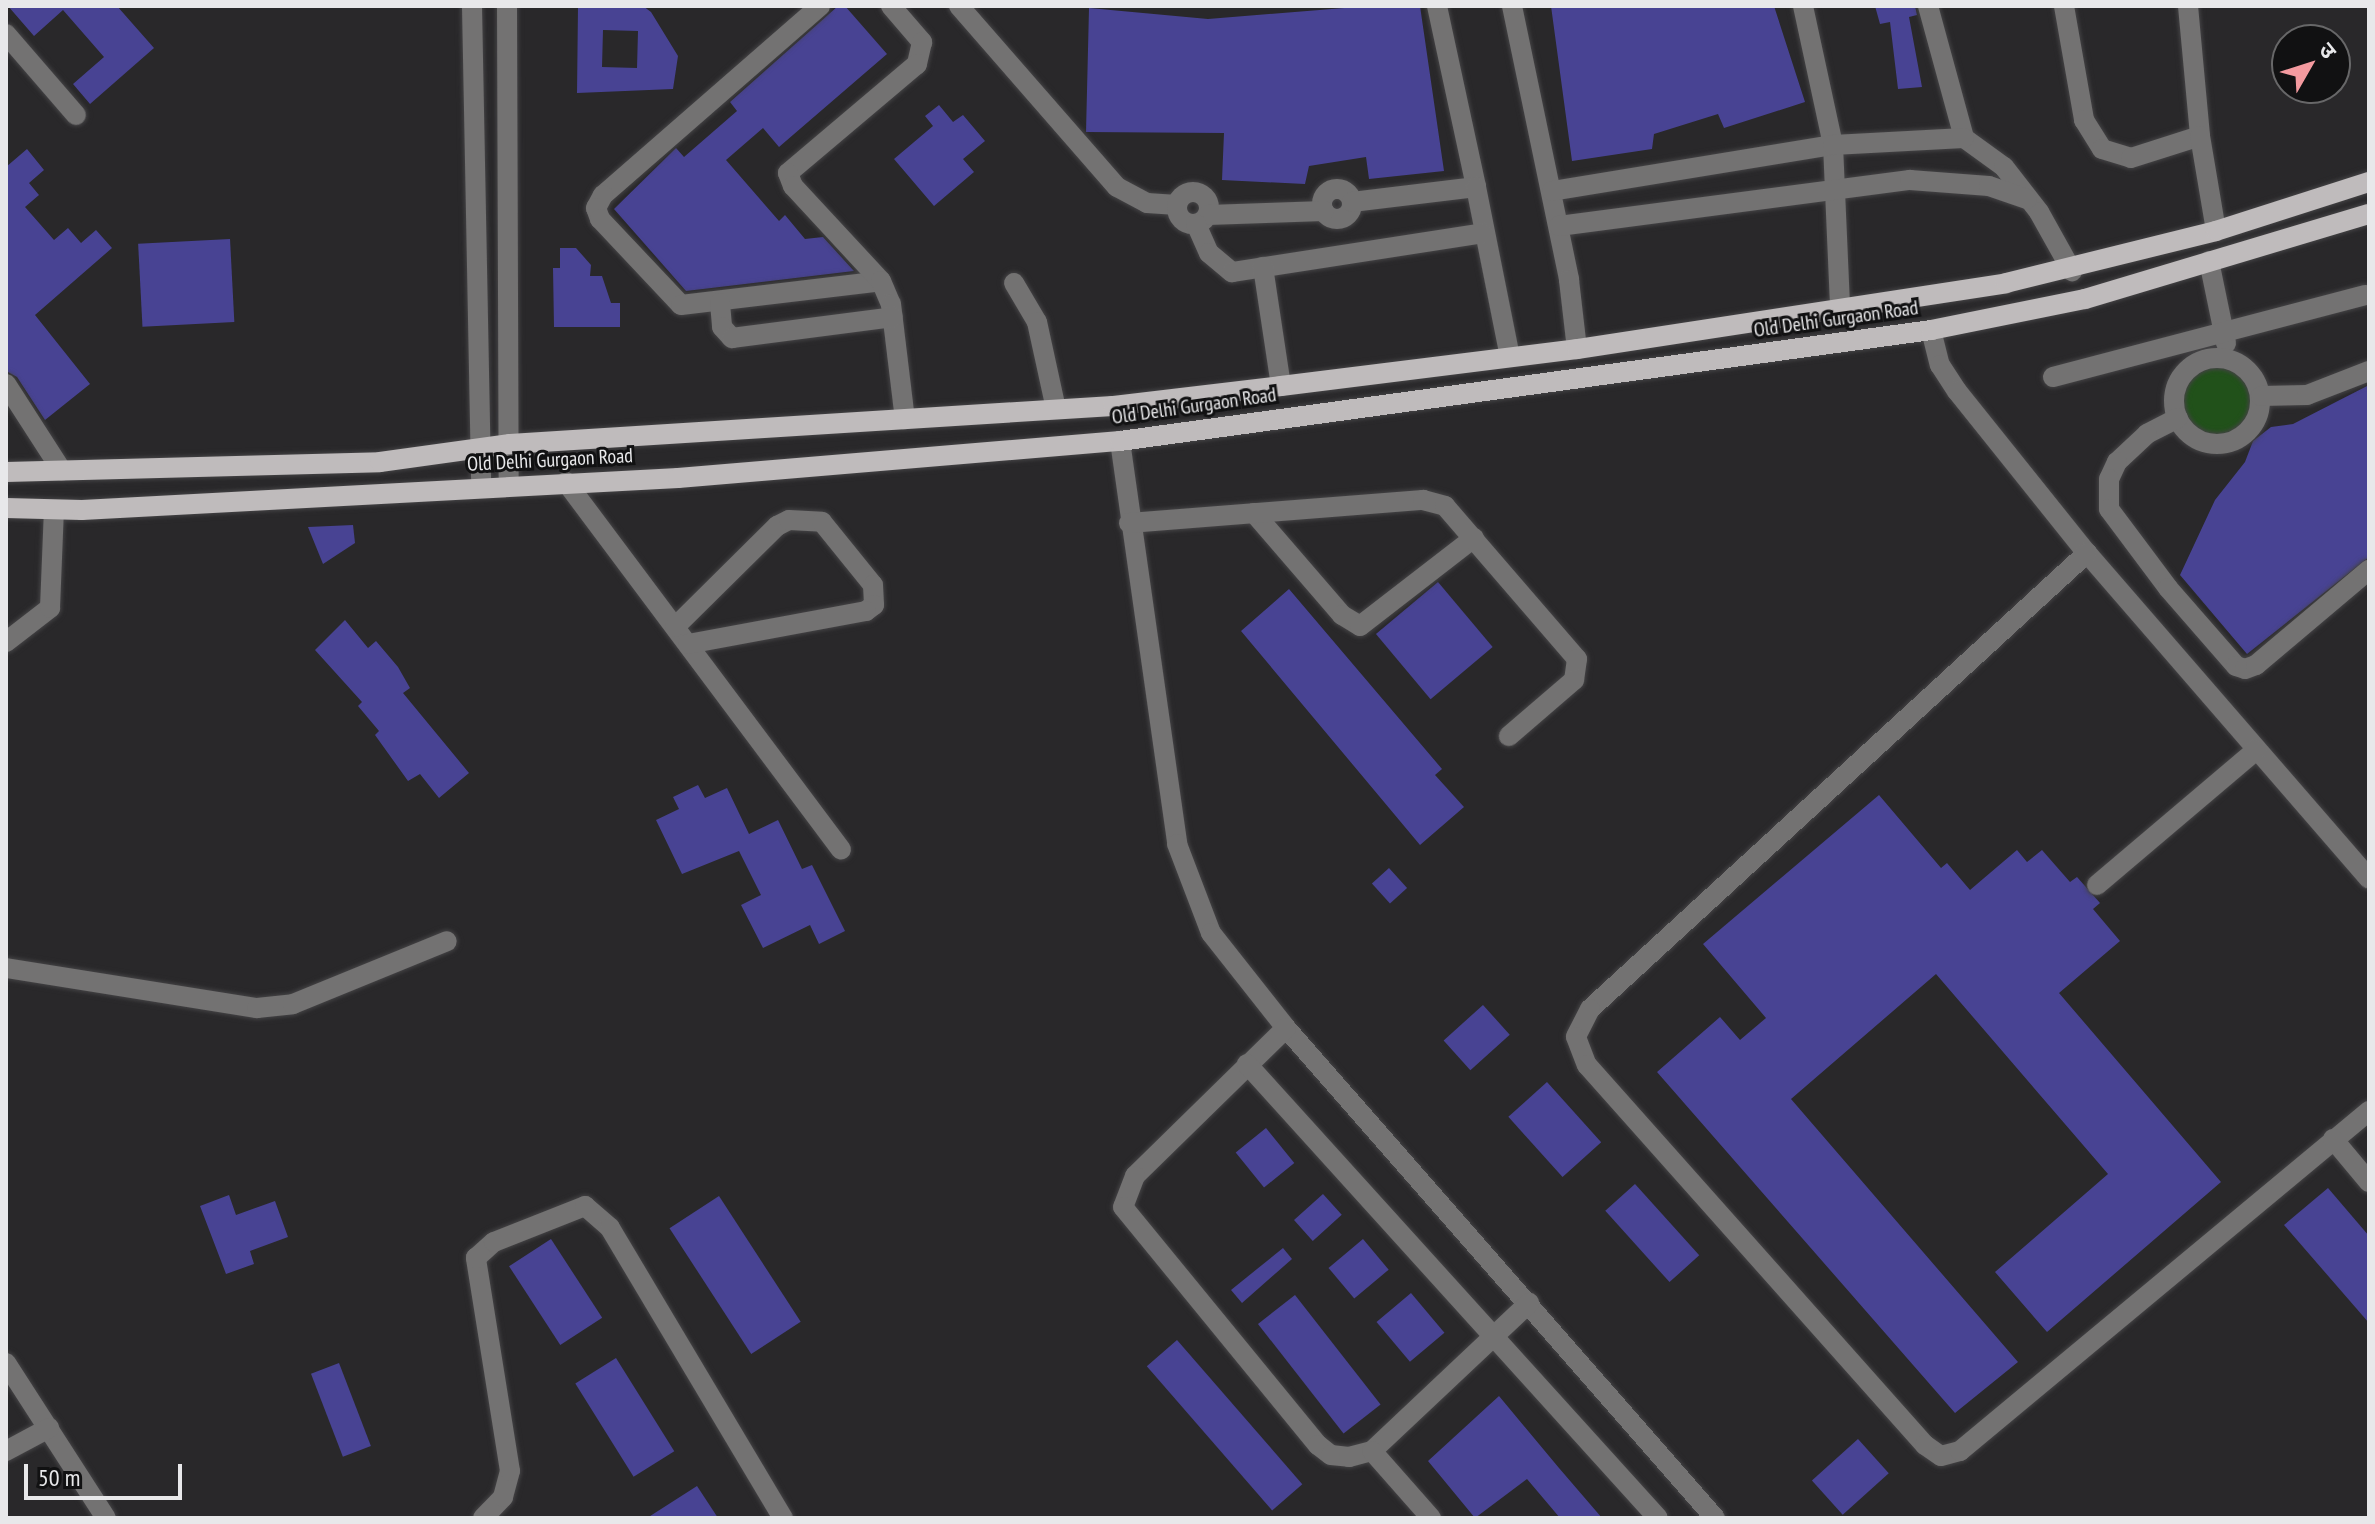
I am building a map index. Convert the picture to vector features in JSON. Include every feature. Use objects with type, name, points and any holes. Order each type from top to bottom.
[{"type":"main road","name":"Old Delhi Gurgaon Road","points":[[6,472],[380,462],[510,444],[1056,409],[1281,386],[1577,349],[2072,271],[2216,231],[2369,182]]},
{"type":"main road","name":"Old Delhi Gurgaon Road","points":[[6,508],[54,510],[678,478],[1120,441],[1931,330],[2085,299],[2369,214]]},
{"type":"main road","points":[[2006,283],[2012,314]]},
{"type":"street","points":[[472,6],[477,447],[481,486]]},
{"type":"street","points":[[507,6],[509,486]]},
{"type":"street","points":[[820,6],[597,201],[600,219],[675,303],[720,303],[881,281]]},
{"type":"street","points":[[891,6],[922,42],[917,64],[788,173],[793,186],[881,281],[893,317],[905,419]]},
{"type":"street","points":[[959,6],[1117,187],[1147,203],[1177,205],[1182,220],[1324,211],[1333,219],[1344,218],[1352,202],[1476,187]]},
{"type":"street","points":[[1437,6],[1510,357]]},
{"type":"street","points":[[1512,6],[1559,226],[1577,349]]},
{"type":"street","points":[[1803,6],[1833,145],[1832,187],[1840,308]]},
{"type":"street","points":[[1928,6],[1964,138],[2004,167],[2072,271]]},
{"type":"street","points":[[2064,6],[2084,120],[2102,149],[2131,158],[2200,136]]},
{"type":"street","points":[[2188,6],[2200,136],[2216,231]]},
{"type":"street","points":[[6,34],[76,115]]},
{"type":"street","points":[[1552,191],[1833,145],[1964,138]]},
{"type":"street","points":[[1559,226],[1832,187],[1950,181],[1989,186],[2027,199]]},
{"type":"street","points":[[1202,219],[1220,265],[1232,272],[1483,233]]},
{"type":"street","points":[[2209,261],[2228,359]]},
{"type":"street","points":[[1263,267],[1281,386]]},
{"type":"street","points":[[1014,283],[1037,322],[1056,409]]},
{"type":"street","points":[[2053,377],[2365,295]]},
{"type":"street","points":[[720,303],[722,327],[732,338],[893,317]]},
{"type":"street","points":[[1931,330],[1947,377],[2087,553],[2369,879]]},
{"type":"street","points":[[2228,359],[2255,380],[2261,396],[2253,426],[2221,444],[2204,442],[2178,418],[2174,403],[2184,373],[2204,360],[2228,359]]},
{"type":"street","points":[[2261,396],[2307,395],[2369,371]]},
{"type":"street","points":[[6,384],[62,471]]},
{"type":"street","points":[[2178,418],[2147,434],[2117,462],[2107,492],[2109,509],[2168,588],[2236,666],[2245,669],[2256,665],[2369,570]]},
{"type":"street","points":[[1120,441],[1129,523],[1177,844],[1211,933],[1286,1028],[1715,1518]]},
{"type":"street","points":[[566,482],[841,850]]},
{"type":"street","points":[[1129,523],[1423,500],[1445,506],[1570,648],[1579,669],[1574,680],[1509,736]]},
{"type":"street","points":[[6,642],[50,608],[54,510]]},
{"type":"street","points":[[1254,513],[1342,615],[1360,626],[1474,538]]},
{"type":"street","points":[[675,627],[777,526],[789,520],[822,522],[873,585],[874,605],[866,611],[688,644]]},
{"type":"street","points":[[2087,553],[1590,1009],[1576,1037],[1582,1051],[1608,1088],[1925,1445],[1941,1456],[1960,1451],[2369,1111]]},
{"type":"street","points":[[2097,885],[2256,750]]},
{"type":"street","points":[[6,968],[257,1008],[293,1004],[447,941]]},
{"type":"street","points":[[1286,1028],[1135,1176],[1123,1207],[1318,1445],[1331,1455],[1349,1457],[1372,1451],[1529,1303]]},
{"type":"street","points":[[1247,1064],[1496,1335],[1658,1518]]},
{"type":"street","points":[[2333,1139],[2369,1182]]},
{"type":"street","points":[[483,1518],[503,1497],[510,1471],[476,1258],[494,1242],[585,1206],[619,1241],[783,1518]]},
{"type":"street","points":[[6,1363],[106,1518]]},
{"type":"street","points":[[6,1451],[49,1428]]},
{"type":"street","points":[[1372,1451],[1431,1518]]},
{"type":"green space","points":[[2218,361],[2233,364],[2250,378],[2257,400],[2254,415],[2240,432],[2218,439],[2203,436],[2186,422],[2179,400],[2182,385],[2196,368]]},
{"type":"building","points":[[8,6],[117,6],[154,48],[90,104],[73,84],[104,57],[63,10],[34,36]]},
{"type":"building","points":[[578,6],[643,6],[651,12],[678,56],[673,89],[577,93]],"holes":[[[603,30],[638,31],[637,68],[602,67]]]},
{"type":"building","points":[[838,6],[845,6],[887,54],[779,147],[763,128],[726,160],[779,221],[785,215],[805,239],[823,237],[854,271],[686,291],[614,209],[676,148],[684,157],[737,111],[730,102]]},
{"type":"building","points":[[1369,6],[1420,6],[1444,171],[1369,179],[1366,157],[1309,166],[1305,184],[1222,180],[1224,133],[1086,132],[1089,8],[1208,19]]},
{"type":"building","points":[[1551,6],[1774,6],[1805,102],[1724,128],[1718,114],[1654,134],[1652,149],[1572,161]]},
{"type":"building","points":[[1875,6],[1915,6],[1917,15],[1909,17],[1922,87],[1898,89],[1890,22],[1880,24]]},
{"type":"building","points":[[939,105],[953,122],[963,115],[985,141],[963,159],[974,172],[934,206],[894,159],[933,126],[925,116]]},
{"type":"building","points":[[27,149],[44,170],[29,183],[39,195],[25,207],[54,240],[68,228],[81,243],[96,230],[112,248],[35,315],[90,384],[45,420],[17,377],[6,371],[6,167]]},
{"type":"building","points":[[230,239],[234,322],[142,327],[138,244]]},
{"type":"building","points":[[560,248],[576,248],[591,265],[590,276],[602,276],[611,303],[620,303],[620,327],[554,327],[553,268],[560,268]]},
{"type":"building","points":[[2369,385],[2369,557],[2247,654],[2180,575],[2215,500],[2245,462],[2253,441],[2271,427],[2293,424]]},
{"type":"building","points":[[353,525],[355,543],[323,564],[308,527]]},
{"type":"building","points":[[1438,582],[1493,647],[1431,699],[1376,634]]},
{"type":"building","points":[[1289,589],[1442,769],[1435,775],[1464,807],[1420,845],[1241,631]]},
{"type":"building","points":[[345,620],[368,648],[376,641],[398,667],[410,688],[403,693],[469,773],[439,798],[420,774],[408,781],[375,735],[379,731],[358,706],[362,702],[315,650]]},
{"type":"building","points":[[698,785],[705,798],[727,788],[749,834],[778,820],[802,869],[812,865],[845,931],[819,944],[810,925],[763,948],[741,905],[761,895],[739,851],[682,874],[656,820],[679,809],[673,797]]},
{"type":"building","points":[[1879,795],[1941,868],[1947,863],[1970,890],[2017,850],[2027,862],[2042,850],[2070,882],[2077,877],[2100,903],[2093,909],[2120,941],[2059,993],[2221,1182],[2047,1332],[1995,1272],[2108,1174],[1936,974],[1791,1099],[2018,1362],[1955,1413],[1657,1072],[1720,1017],[1740,1040],[1766,1018],[1703,944]]},
{"type":"building","points":[[1389,868],[1407,888],[1390,903],[1372,883]]},
{"type":"building","points":[[1483,1005],[1510,1035],[1470,1070],[1444,1040]]},
{"type":"building","points":[[1547,1082],[1601,1142],[1563,1177],[1508,1117]]},
{"type":"building","points":[[1266,1128],[1294,1163],[1264,1188],[1236,1153]]},
{"type":"building","points":[[1635,1184],[1699,1255],[1670,1282],[1605,1211]]},
{"type":"building","points":[[2328,1188],[2369,1236],[2369,1323],[2284,1225]]},
{"type":"building","points":[[1323,1194],[1342,1215],[1313,1241],[1294,1220]]},
{"type":"building","points":[[229,1195],[236,1215],[275,1201],[288,1237],[250,1251],[254,1264],[226,1274],[200,1206]]},
{"type":"building","points":[[719,1196],[801,1322],[751,1354],[670,1228]]},
{"type":"building","points":[[551,1239],[602,1318],[560,1345],[509,1266]]},
{"type":"building","points":[[1363,1239],[1389,1270],[1354,1299],[1329,1268]]},
{"type":"building","points":[[1283,1248],[1292,1259],[1242,1303],[1231,1290]]},
{"type":"building","points":[[1411,1293],[1444,1333],[1410,1362],[1377,1322]]},
{"type":"building","points":[[1295,1295],[1381,1405],[1344,1433],[1258,1324]]},
{"type":"building","points":[[1177,1340],[1302,1484],[1272,1510],[1147,1366]]},
{"type":"building","points":[[616,1358],[674,1451],[634,1477],[575,1383]]},
{"type":"building","points":[[339,1363],[371,1446],[343,1457],[311,1374]]},
{"type":"building","points":[[1499,1396],[1602,1518],[1560,1518],[1527,1479],[1475,1518],[1428,1461]]},
{"type":"building","points":[[1858,1439],[1889,1473],[1843,1515],[1812,1480]]},
{"type":"building","points":[[697,1486],[718,1518],[647,1518]]}]
